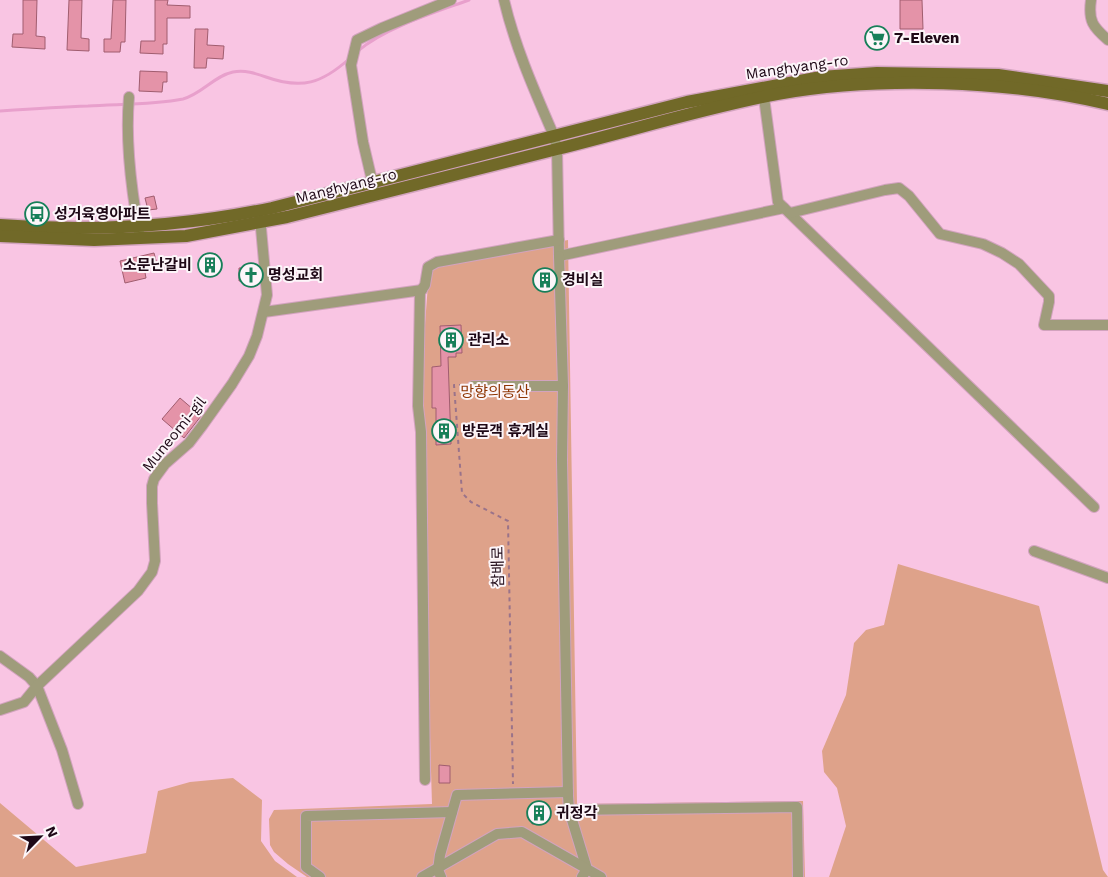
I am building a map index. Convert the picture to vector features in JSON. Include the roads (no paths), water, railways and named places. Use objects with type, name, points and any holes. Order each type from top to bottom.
[{"type":"main road","name":"Manghyang-ro","points":[[0,225],[186,236],[260,217],[372,182],[700,112],[821,77],[877,73],[998,75],[1108,90]]},
{"type":"main road","name":"Manghyang-ro","points":[[764,92],[873,84],[944,84],[1014,89],[1108,104]]},
{"type":"main road","name":"Manghyang-ro","points":[[260,217],[376,195],[555,143]]},
{"type":"main road","name":"Manghyang-ro","points":[[0,236],[72,240],[139,232]]},
{"type":"street","points":[[376,195],[363,142],[351,65],[357,40],[451,0]]},
{"type":"street","points":[[504,0],[523,62],[555,143],[563,386],[562,460],[568,792],[569,810],[585,873]]},
{"type":"street","points":[[1091,0],[1089,10],[1092,24],[1108,40]]},
{"type":"street","points":[[764,92],[778,202],[1094,507]]},
{"type":"street","points":[[129,97],[127,146],[139,232]]},
{"type":"street","points":[[559,256],[899,188],[909,196],[940,234],[983,244],[1019,264],[1049,296],[1044,325],[1108,325]]},
{"type":"street","name":"Muneomi-gil","points":[[0,710],[24,702],[37,686],[138,590],[152,572],[155,561],[152,503],[154,479],[165,464],[189,443],[232,384],[250,356],[264,312],[267,295],[260,217]]},
{"type":"street","points":[[425,780],[421,432],[418,406],[420,292],[425,285],[428,268],[437,262],[559,240]]},
{"type":"street","points":[[264,312],[422,290]]},
{"type":"street","points":[[473,386],[563,386]]},
{"type":"street","points":[[1034,551],[1108,578]]},
{"type":"street","points":[[0,656],[28,676],[37,686],[62,750],[78,804]]},
{"type":"street","points":[[440,872],[457,795],[568,792]]},
{"type":"street","points":[[569,810],[797,807],[798,877]]},
{"type":"street","points":[[320,877],[306,867],[306,816],[452,812]]},
{"type":"street","points":[[422,877],[440,872],[497,834],[522,832],[585,873],[601,877]]},
{"type":"waterway","points":[[358,51],[396,28],[469,0]]},
{"type":"waterway","points":[[0,111],[147,103],[183,99],[190,97],[220,77],[237,71],[250,72],[290,83],[311,82],[330,74],[349,59]]},
{"type":"place","name":"7-Eleven","points":[[877,38]]},
{"type":"place","name":"성거육영아파트","points":[[37,214]]},
{"type":"place","name":"소문난갈비","points":[[210,265]]},
{"type":"place","name":"명성교회","points":[[251,275]]},
{"type":"place","name":"경비실","points":[[545,280]]},
{"type":"place","name":"관리소","points":[[451,340]]},
{"type":"place","name":"방문객 휴게실","points":[[444,431]]},
{"type":"place","name":"귀정각","points":[[539,813]]},
{"type":"park label","name":"망향의동산","points":[[495,392]]}]
